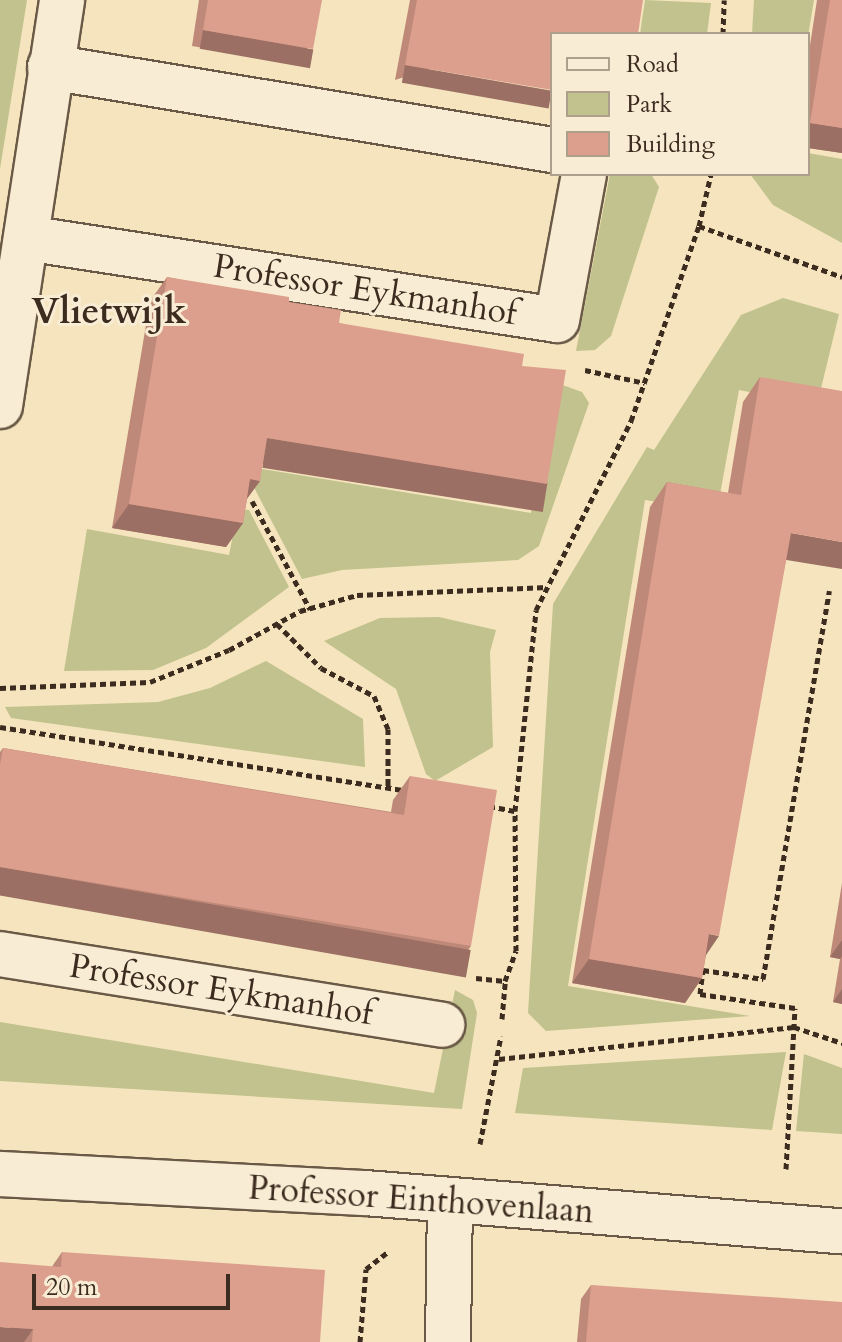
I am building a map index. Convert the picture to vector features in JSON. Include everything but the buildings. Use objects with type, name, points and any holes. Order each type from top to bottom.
[{"type":"street","points":[[0,406],[62,0]]},
{"type":"street","points":[[50,67],[550,150]]},
{"type":"street","name":"Professor Eykmanhof","points":[[26,238],[557,320],[584,176]]},
{"type":"street","name":"Professor Eykmanhof","points":[[0,954],[442,1025]]},
{"type":"street","name":"Professor Einthovenlaan","points":[[0,1174],[365,1193],[450,1204],[842,1231]]},
{"type":"street","points":[[448,1342],[450,1204]]},
{"type":"path","points":[[723,32],[724,0]]},
{"type":"path","points":[[450,1204],[477,1177],[484,1112],[499,1059],[505,981],[516,951],[515,811],[536,610],[631,421],[699,226],[711,176]]},
{"type":"path","points":[[699,226],[842,277]]},
{"type":"path","points":[[252,501],[310,609]]},
{"type":"path","points":[[0,688],[150,682],[310,609],[357,595],[548,587]]},
{"type":"path","points":[[782,1227],[795,1008],[700,994],[703,970],[763,979],[829,591]]},
{"type":"path","points":[[277,624],[321,668],[374,696],[388,729],[388,787]]},
{"type":"path","points":[[0,727],[416,792]]},
{"type":"path","points":[[473,803],[515,811]]},
{"type":"path","points":[[499,1059],[794,1027],[842,1043]]},
{"type":"green space","points":[[0,0],[27,0],[0,169]]},
{"type":"green space","points":[[645,0],[711,3],[707,32],[640,32]]},
{"type":"green space","points":[[754,0],[814,0],[809,32],[752,32]]},
{"type":"green space","points":[[810,153],[842,159],[842,243],[773,205],[751,176],[810,176]]},
{"type":"green space","points":[[610,176],[652,176],[659,187],[611,336],[595,350],[576,351]]},
{"type":"green space","points":[[783,298],[839,314],[817,405],[739,390],[717,511],[645,500],[568,986],[750,1016],[546,1031],[528,1013],[553,604],[647,447],[654,450],[741,315]]},
{"type":"green space","points":[[554,382],[582,392],[589,403],[539,546],[518,560],[342,570],[302,579],[250,480],[256,468],[531,513]]},
{"type":"green space","points":[[238,509],[249,510],[289,587],[206,648],[153,670],[64,671],[87,529],[229,555]]},
{"type":"green space","points":[[439,617],[496,630],[490,652],[493,747],[435,781],[426,774],[396,689],[324,641],[380,618]]},
{"type":"green space","points":[[266,661],[363,719],[365,767],[11,718],[5,707],[158,702],[210,688]]},
{"type":"green space","points":[[455,990],[473,1000],[477,1013],[462,1109],[0,1081],[0,1022],[434,1093]]},
{"type":"green space","points":[[786,1052],[772,1130],[515,1113],[523,1068]]},
{"type":"green space","points":[[804,1054],[842,1068],[842,1134],[796,1131]]},
{"type":"district","name":"Vlietwijk","points":[[109,312]]}]
